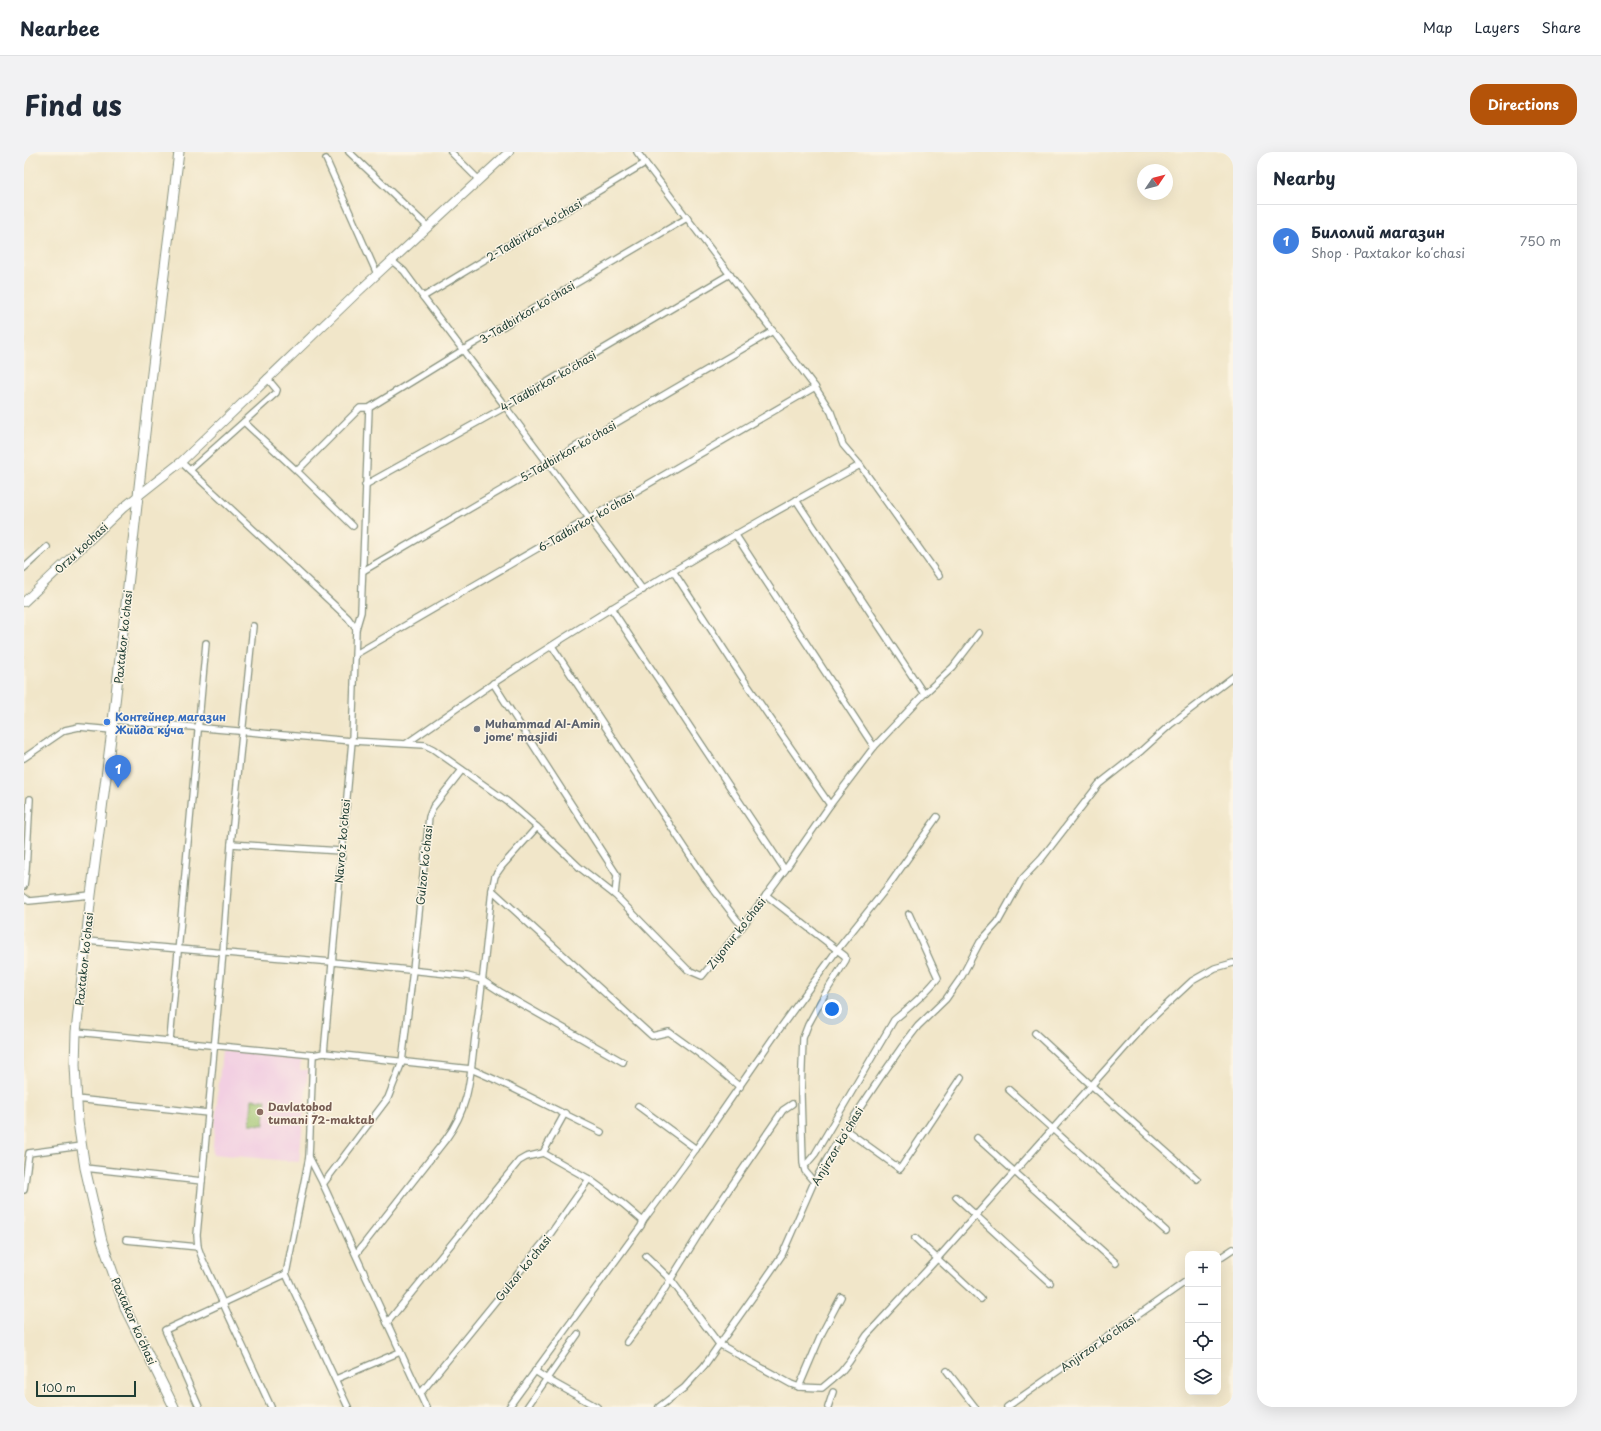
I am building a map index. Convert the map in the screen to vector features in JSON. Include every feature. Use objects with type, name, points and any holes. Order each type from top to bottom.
[{"type":"main road","name":"Paxtakor koʻchasi","points":[[174,1407],[126,1310],[113,1276],[100,1234],[84,1168],[81,1146],[76,1100],[76,1032],[179,152]]},
{"type":"main road","name":"Orzu kochasi","points":[[24,602],[124,508],[181,462],[270,381],[378,274],[509,152]]},
{"type":"street","points":[[349,152],[428,227]]},
{"type":"street","points":[[451,152],[479,180]]},
{"type":"street","points":[[637,152],[816,387],[831,412],[843,445],[860,465],[939,576]]},
{"type":"street","points":[[326,159],[378,274]]},
{"type":"street","name":"2-Tadbirkor koʻchasi","points":[[424,297],[646,163]]},
{"type":"street","name":"3-Tadbirkor koʻchasi","points":[[297,471],[360,408],[369,408],[463,350],[687,218]]},
{"type":"street","points":[[392,261],[404,271],[424,297],[643,590]]},
{"type":"street","name":"4-Tadbirkor koʻchasi","points":[[365,485],[505,407],[730,274]]},
{"type":"street","name":"5-Tadbirkor koʻchasi","points":[[363,571],[502,488],[773,331]]},
{"type":"street","points":[[190,470],[276,393],[277,390],[270,381]]},
{"type":"street","name":"6-Tadbirkor koʻchasi","points":[[356,654],[816,387]]},
{"type":"street","name":"Navro'z ko'chasi","points":[[324,1053],[352,741],[356,629],[362,612],[365,485],[369,408]]},
{"type":"street","points":[[244,422],[353,526]]},
{"type":"street","points":[[181,462],[348,618],[356,629]]},
{"type":"street","points":[[407,744],[493,683],[611,608],[735,534],[860,465]]},
{"type":"street","points":[[796,500],[924,694]]},
{"type":"street","points":[[735,534],[874,747]]},
{"type":"street","points":[[24,568],[47,546]]},
{"type":"street","points":[[673,571],[742,677],[830,805]]},
{"type":"street","points":[[611,608],[785,870]]},
{"type":"street","points":[[253,626],[231,844],[223,952],[197,1235],[198,1247],[202,1258],[271,1407]]},
{"type":"street","name":"Ziyonur koʻchasi","points":[[24,758],[65,730],[79,727],[113,725],[198,727],[352,741],[425,745],[433,749],[508,802],[579,867],[615,895],[688,970],[702,976],[785,870],[830,805],[874,747],[924,694],[953,667],[979,633]]},
{"type":"street","points":[[170,1040],[206,643]]},
{"type":"street","points":[[552,646],[705,878],[742,925]]},
{"type":"street","name":"Anjirzor koʻchasi","points":[[659,1407],[684,1388],[704,1366],[782,1255],[814,1182],[832,1150],[901,1048],[918,1026],[946,999],[962,976],[980,942],[998,922],[1022,879],[1042,858],[1099,784],[1141,751],[1171,724],[1233,677]]},
{"type":"street","points":[[493,683],[618,875],[615,895]]},
{"type":"street","name":"Gulzor koʻchasi","points":[[323,1184],[388,1098],[402,1062],[429,818],[433,807],[462,770]]},
{"type":"street","points":[[24,886],[30,799]]},
{"type":"street","points":[[509,1407],[641,1226],[643,1221],[696,1149],[773,1038],[837,950],[889,884],[937,817]]},
{"type":"street","points":[[356,1254],[455,1126],[463,1110],[468,1093],[472,1069],[492,890],[496,876],[502,866],[537,827]]},
{"type":"street","points":[[231,844],[341,851]]},
{"type":"street","points":[[492,890],[652,1036],[664,1032],[670,1032],[701,1054],[740,1087]]},
{"type":"street","points":[[24,897],[29,901],[91,895]]},
{"type":"street","points":[[766,895],[845,956],[846,960],[826,992],[808,1025],[803,1038],[802,1151],[804,1167],[807,1175],[814,1182]]},
{"type":"street","points":[[804,1167],[815,1154],[894,1020],[908,1009],[938,978],[909,914]]},
{"type":"street","points":[[86,941],[332,962],[467,976],[482,980],[623,1062]]},
{"type":"street","points":[[646,1256],[670,1280],[719,1344],[791,1384],[799,1387],[818,1389],[826,1386],[850,1362],[866,1336],[937,1259],[1147,1023],[1192,981],[1215,968],[1233,963]]},
{"type":"street","points":[[76,1032],[314,1055],[324,1053],[472,1069],[601,1132]]},
{"type":"street","points":[[1035,1033],[1197,1179]]},
{"type":"street","points":[[314,1055],[309,1157],[286,1274],[348,1407]]},
{"type":"street","points":[[846,1130],[900,1169],[961,1077]]},
{"type":"street","points":[[1008,1089],[1166,1231]]},
{"type":"street","points":[[76,1100],[208,1113]]},
{"type":"street","points":[[627,1342],[783,1110],[792,1104]]},
{"type":"street","points":[[638,1106],[696,1149]]},
{"type":"street","points":[[543,1153],[565,1114]]},
{"type":"street","points":[[977,1138],[1116,1263]]},
{"type":"street","points":[[24,1190],[26,1153],[81,1146]]},
{"type":"street","points":[[387,1323],[519,1161],[526,1157],[543,1153],[589,1180],[623,1204],[643,1221]]},
{"type":"street","points":[[309,1157],[356,1254],[426,1407]]},
{"type":"street","points":[[84,1168],[202,1181]]},
{"type":"street","name":"Gulzor koʻchasi","points":[[420,1394],[551,1233],[589,1180]]},
{"type":"street","points":[[956,1196],[1050,1283]]},
{"type":"street","points":[[914,1238],[981,1299]]},
{"type":"street","points":[[126,1240],[198,1247]]},
{"type":"street","points":[[1221,1257],[1233,1249]]},
{"type":"street","points":[[199,1407],[165,1330],[286,1274]]},
{"type":"street","name":"Anjirzor koʻchasi","points":[[1007,1407],[1185,1282]]},
{"type":"street","points":[[799,1387],[822,1333],[841,1297]]},
{"type":"street","points":[[527,1407],[578,1334]]},
{"type":"street","points":[[336,1379],[400,1352]]},
{"type":"street","points":[[536,1371],[547,1379],[597,1407]]},
{"type":"street","points":[[947,1371],[975,1407]]},
{"type":"street","points":[[828,1407],[833,1392]]},
{"type":"shaded area","name":"Davlatobod tumani 72-maktab","points":[[222,1051],[301,1056],[300,1070],[308,1070],[299,1162],[212,1154]]},
{"type":"green space","points":[[252,1099],[266,1100],[264,1125],[250,1124]]},
{"type":"place","name":"Контейнер магазин Жийда ку́ча","points":[[107,722]]},
{"type":"place","name":"Muhammad Al-Amin jome' masjidi","points":[[477,729]]},
{"type":"place","name":"Билолий магазин","points":[[118,788]]},
{"type":"place","name":"Davlatobod tumani 72-maktab","points":[[260,1112]]}]
